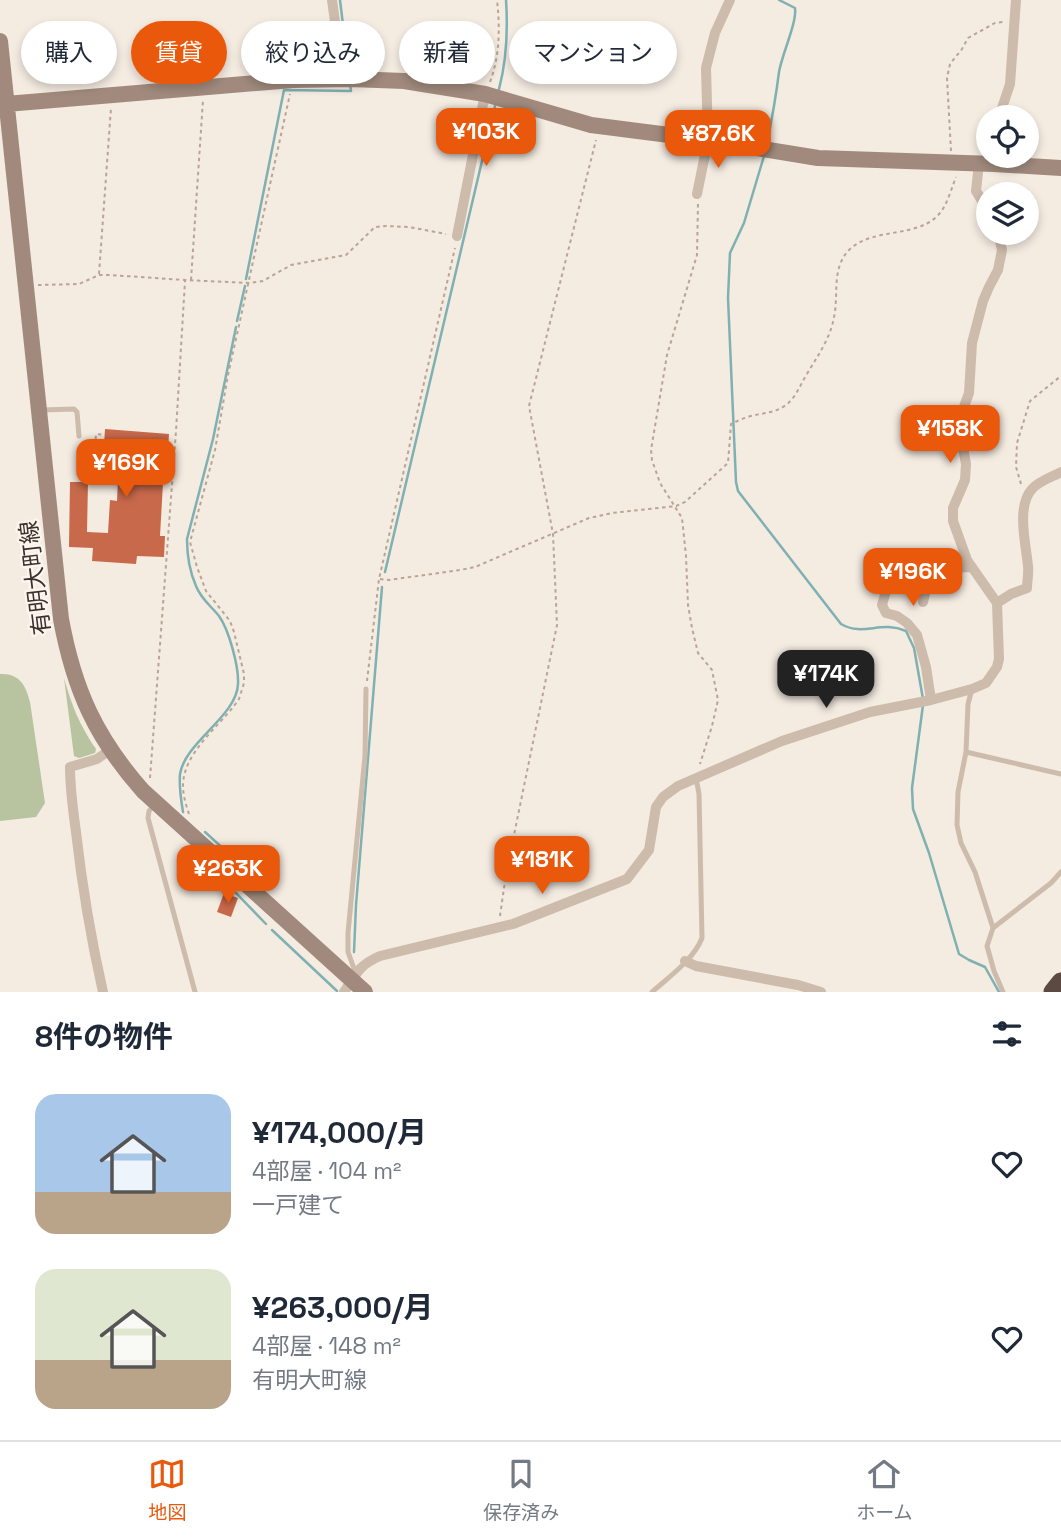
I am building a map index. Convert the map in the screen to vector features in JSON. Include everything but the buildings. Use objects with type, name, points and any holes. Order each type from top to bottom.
[{"type":"highway","points":[[1053,992],[1061,982]]},
{"type":"main road","name":"有明大町線","points":[[0,41],[61,619],[66,646],[83,700],[110,750],[135,782],[365,992]]},
{"type":"main road","points":[[385,80],[485,94],[599,126],[818,158],[976,161]]},
{"type":"main road","points":[[6,104],[242,84]]},
{"type":"main road","points":[[1039,166],[1061,168]]},
{"type":"street","points":[[332,0],[335,21]]},
{"type":"street","points":[[697,194],[708,140],[706,68],[715,33],[730,0]]},
{"type":"street","points":[[1003,105],[1010,84],[1016,0]]},
{"type":"street","points":[[457,236],[485,94]]},
{"type":"street","points":[[351,982],[366,962],[380,956],[513,924],[627,879],[649,850],[656,807],[663,797],[678,786],[782,741],[870,712],[931,700],[972,689],[986,682],[997,667],[999,659],[997,603],[967,560],[953,522],[953,508],[965,480],[966,464],[960,431],[961,415],[969,393],[972,343],[986,294],[998,270],[1001,245]]},
{"type":"street","points":[[997,603],[1027,588],[1025,498],[1034,486],[1061,472]]},
{"type":"street","points":[[931,700],[917,635],[907,623],[886,613],[882,605],[890,577],[931,568],[972,567]]},
{"type":"street","points":[[923,602],[931,568]]},
{"type":"street","points":[[103,992],[79,859],[70,767],[97,759],[110,750]]},
{"type":"street","points":[[685,961],[696,966],[798,985],[821,992]]},
{"type":"lane","points":[[39,411],[74,409],[77,412],[79,436]]},
{"type":"lane","points":[[351,982],[348,933],[365,756],[366,689]]},
{"type":"lane","points":[[972,689],[968,704],[966,752],[958,792],[957,825],[961,843],[975,872],[993,928]]},
{"type":"lane","points":[[966,752],[1061,774]]},
{"type":"lane","points":[[652,992],[698,946],[702,932],[699,794],[696,778]]},
{"type":"lane","points":[[156,803],[149,811],[148,818],[195,992]]},
{"type":"lane","points":[[1003,992],[987,946],[993,928],[1051,883],[1061,872]]},
{"type":"path","points":[[485,94],[495,67],[500,35],[497,0]]},
{"type":"path","points":[[379,579],[460,570],[589,518],[676,506],[685,502],[728,463],[731,424],[750,416],[777,411],[793,399],[831,330],[838,272],[848,251],[858,243],[927,224],[943,209],[956,176],[949,142],[947,78],[950,64],[968,37],[995,23],[1015,21]]},
{"type":"path","points":[[187,805],[183,783],[189,761],[239,699],[244,683],[243,667],[230,621],[206,591],[190,542],[215,450],[228,375],[292,84]]},
{"type":"path","points":[[191,281],[204,87]]},
{"type":"path","points":[[99,275],[112,95]]},
{"type":"path","points":[[498,928],[506,874],[557,625],[553,534],[528,405],[599,126]]},
{"type":"path","points":[[696,778],[718,700],[712,670],[698,653],[692,628],[682,518],[660,483],[651,450],[667,355],[697,255],[697,194]]},
{"type":"path","points":[[25,286],[79,284],[99,275],[248,283],[263,281],[291,265],[346,256],[375,227],[409,227],[457,236],[379,579],[366,689]]},
{"type":"path","points":[[151,769],[185,281]]},
{"type":"path","points":[[1025,498],[1016,467],[1017,443],[1030,401],[1061,376]]},
{"type":"path","points":[[93,481],[96,434],[105,435]]},
{"type":"green space","points":[[0,674],[17,678],[30,702],[45,803],[36,817],[0,821]]},
{"type":"green space","points":[[64,678],[77,715],[96,749],[95,753],[79,758],[74,756]]},
{"type":"waterway","points":[[340,0],[343,21]]},
{"type":"waterway","points":[[499,89],[506,44],[506,0]]},
{"type":"waterway","points":[[767,143],[779,72],[795,14],[795,8],[779,0]]},
{"type":"waterway","points":[[246,279],[284,90],[351,91],[350,84]]},
{"type":"waterway","points":[[385,572],[495,106]]},
{"type":"waterway","points":[[764,156],[744,223],[730,253],[728,298],[738,491],[841,624],[857,629],[888,627],[906,631],[914,648],[923,699]]},
{"type":"waterway","points":[[237,321],[245,286]]},
{"type":"waterway","points":[[183,812],[180,774],[184,762],[229,707],[238,684],[230,639],[219,616],[201,595],[194,580],[187,551],[187,539],[213,439],[236,327]]},
{"type":"waterway","points":[[354,952],[382,587]]},
{"type":"waterway","points":[[923,705],[912,788],[913,809],[959,954],[985,967],[999,992]]},
{"type":"waterway","points":[[205,832],[238,862]]},
{"type":"waterway","points":[[236,893],[266,924]]},
{"type":"waterway","points":[[272,930],[337,991]]}]
